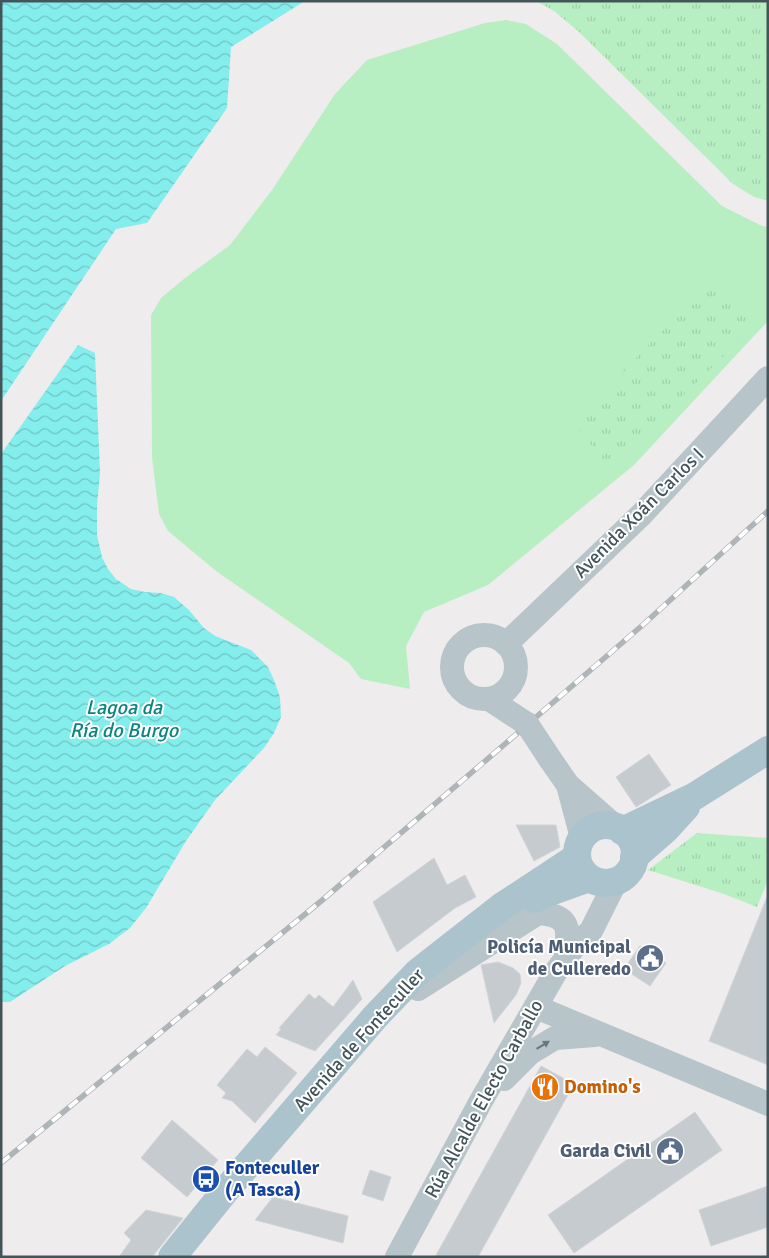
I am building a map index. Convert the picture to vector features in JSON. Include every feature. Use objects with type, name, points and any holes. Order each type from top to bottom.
[{"type":"main road","points":[[620,829],[695,796],[768,750]]},
{"type":"main road","points":[[634,857],[632,843],[628,836],[620,829],[607,825],[597,826],[589,831],[592,867],[628,872],[634,857],[665,830],[695,796]]},
{"type":"main road","name":"Avenida de Fonteculler","points":[[191,1257],[279,1148],[418,989],[518,910],[592,867]]},
{"type":"main road","name":"Avenida de Fonteculler","points":[[172,1257],[226,1190],[368,1025],[418,972],[501,907],[592,867]]},
{"type":"street","name":"Avenida Xoán Carlos I","points":[[506,644],[641,515],[768,378]]},
{"type":"street","points":[[489,699],[498,696],[511,684],[515,674],[516,663],[506,644],[498,638],[488,635],[468,639],[460,645],[452,664],[456,683],[471,696],[489,699],[527,724]]},
{"type":"street","points":[[511,684],[527,724],[568,785],[620,829]]},
{"type":"street","points":[[568,785],[592,867]]},
{"type":"street","name":"Rúa Alcalde Electo Carballo","points":[[401,1251],[481,1101],[554,973],[571,950],[592,867]]},
{"type":"street","points":[[418,989],[538,913],[552,914],[564,922],[571,950]]},
{"type":"street","points":[[536,1007],[768,1104]]},
{"type":"street","points":[[481,1101],[530,1053],[555,1038],[603,1035]]},
{"type":"green space","points":[[536,1],[768,1],[768,201],[754,197],[733,184],[578,31],[554,11]]},
{"type":"green space","points":[[506,20],[526,24],[557,44],[722,206],[762,226],[768,227],[768,321],[634,465],[488,585],[424,612],[406,646],[410,689],[361,679],[349,663],[216,571],[168,531],[159,514],[152,458],[151,315],[161,298],[230,245],[272,190],[335,94],[367,60],[485,23]]},
{"type":"green space","points":[[714,278],[759,322],[609,467],[573,422]]},
{"type":"green space","points":[[697,833],[768,838],[768,880],[757,907],[724,894],[648,870]]},
{"type":"water","points":[[1,1],[305,1],[231,47],[227,108],[147,223],[116,229],[1,401]]},
{"type":"water","name":"Lagoa da Ría do Burgo","points":[[78,345],[95,353],[100,473],[97,535],[102,557],[108,569],[116,579],[131,589],[161,593],[174,597],[189,610],[204,628],[215,636],[251,650],[268,667],[274,680],[280,697],[281,717],[274,733],[264,748],[215,800],[186,841],[146,908],[130,928],[109,944],[65,966],[10,1002],[1,1002],[1,454]]},
{"type":"building","points":[[649,754],[671,785],[636,807],[616,777]]},
{"type":"building","points":[[516,825],[556,825],[560,847],[534,861]]},
{"type":"building","points":[[434,858],[447,885],[465,875],[476,897],[455,908],[397,952],[373,902]]},
{"type":"building","points":[[768,897],[768,1065],[709,1041]]},
{"type":"building","points":[[640,946],[666,963],[650,986],[624,969]]},
{"type":"building","points":[[498,962],[513,968],[520,974],[521,983],[516,995],[494,1023],[481,965]]},
{"type":"building","points":[[353,980],[362,999],[315,1051],[276,1035],[281,1029],[279,1028],[309,994],[315,999],[319,995],[333,1007]]},
{"type":"building","points":[[265,1047],[297,1073],[255,1123],[232,1101],[222,1098],[226,1093],[217,1085],[247,1049],[257,1057]]},
{"type":"building","points":[[541,1066],[574,1084],[478,1257],[435,1257]]},
{"type":"building","points":[[695,1112],[722,1150],[574,1253],[548,1215]]},
{"type":"building","points":[[172,1120],[218,1160],[187,1197],[141,1158]]},
{"type":"building","points":[[370,1170],[391,1177],[383,1201],[362,1194]]},
{"type":"building","points":[[768,1186],[768,1227],[711,1246],[699,1210]]},
{"type":"building","points":[[273,1197],[348,1216],[343,1243],[255,1220]]},
{"type":"building","points":[[146,1210],[183,1218],[152,1257],[119,1257],[131,1240],[124,1233]]},
{"type":"railway","points":[[1,1163],[320,902],[645,623],[768,511]]},
{"type":"place","name":"Policía Municipal de Culleredo","points":[[650,958]]},
{"type":"place","name":"Domino's","points":[[545,1087]]},
{"type":"place","name":"Garda Civil","points":[[670,1151]]},
{"type":"place","name":"Fonteculler (A Tasca)","points":[[206,1179]]}]
